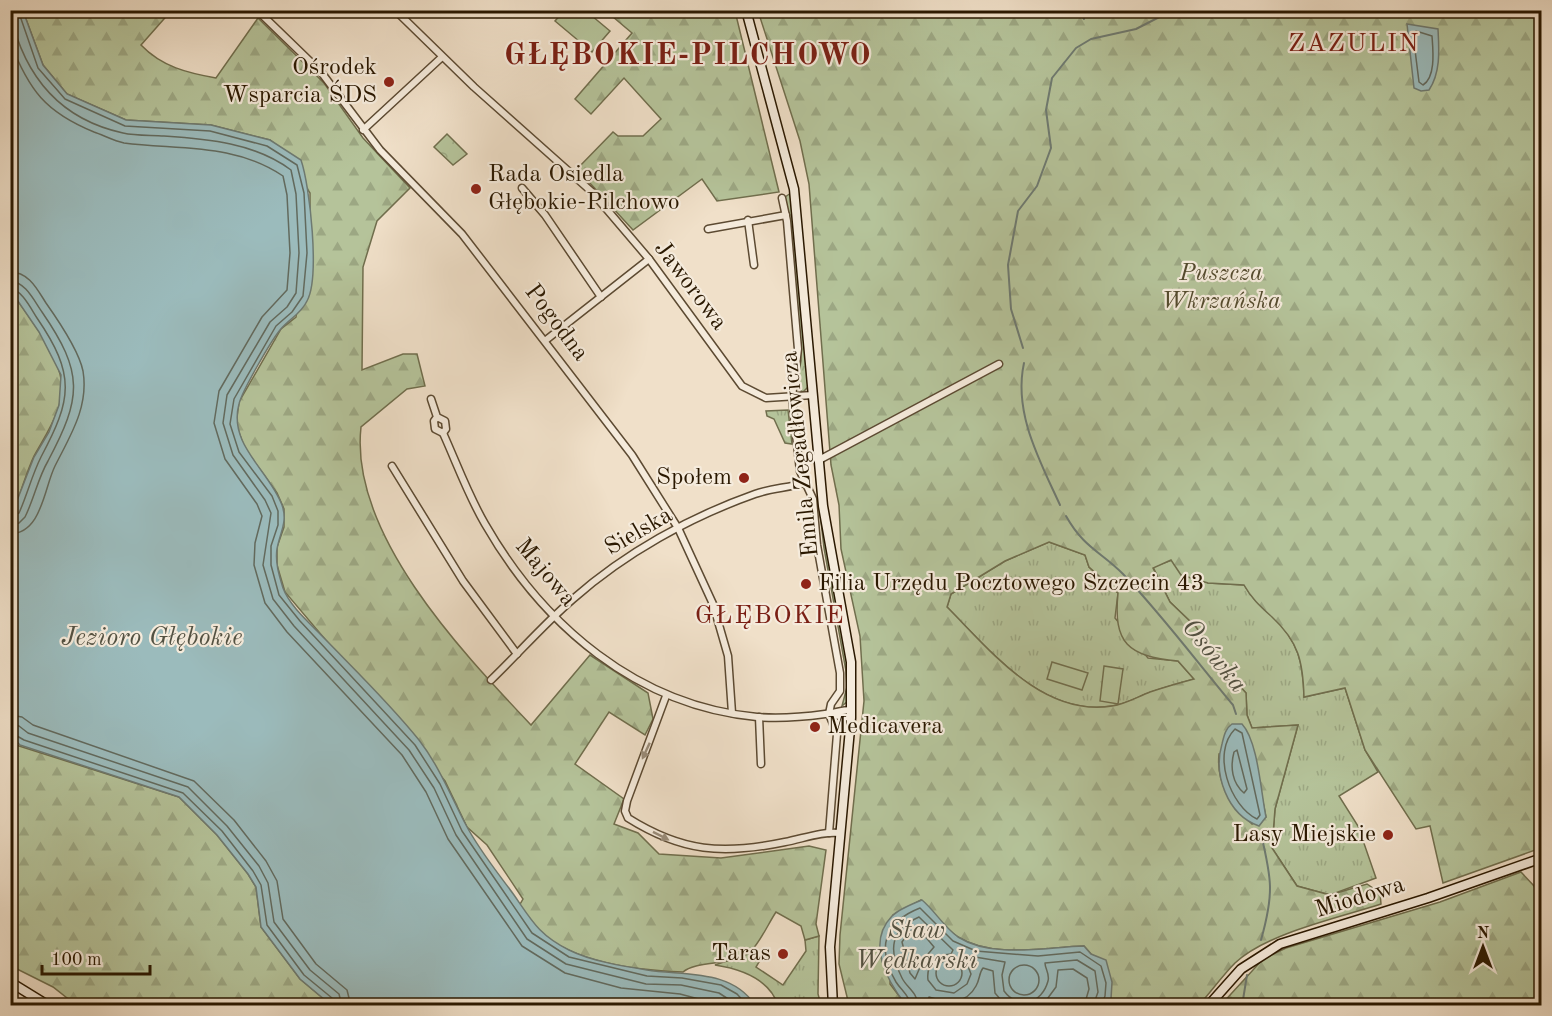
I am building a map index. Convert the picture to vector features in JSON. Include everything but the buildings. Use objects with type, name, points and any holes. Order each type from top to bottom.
[{"type":"main road","name":"Emila Zegadłowicza","points":[[746,10],[794,189],[827,531],[851,662],[851,714],[830,953],[833,1005]]},
{"type":"main road","name":"Miodowa","points":[[1208,1005],[1245,966],[1280,944],[1428,898],[1542,858]]},
{"type":"main road","points":[[10,982],[49,1005]]},
{"type":"street","name":"Pogodna","points":[[257,10],[321,72],[363,130],[462,234],[546,340],[632,455],[678,528],[700,571],[722,632],[731,679],[732,713]]},
{"type":"street","name":"Jaworowa","points":[[395,10],[442,57],[577,177],[649,259],[742,386],[764,397],[813,395]]},
{"type":"street","points":[[363,130],[442,57]]},
{"type":"street","points":[[522,188],[545,215],[601,297]]},
{"type":"street","points":[[782,198],[786,215],[798,357],[792,397],[800,471],[813,499],[817,545],[840,673],[840,690],[831,704],[829,714],[837,734],[829,833]]},
{"type":"street","points":[[708,229],[786,215]]},
{"type":"street","points":[[748,220],[754,265]]},
{"type":"street","points":[[546,340],[649,259]]},
{"type":"street","points":[[819,460],[999,364]]},
{"type":"street","name":"Majowa","points":[[431,399],[437,417],[445,421],[446,429],[443,433],[460,476],[484,524],[513,569],[555,615],[603,658],[666,696],[732,713],[759,717],[829,714],[836,710],[851,714]]},
{"type":"street","points":[[392,466],[463,581],[517,654]]},
{"type":"street","name":"Sielska","points":[[491,680],[555,615],[615,565],[678,528],[753,494],[804,483]]},
{"type":"street","points":[[666,696],[627,801],[625,811],[628,818],[663,839],[698,848],[744,850],[829,833],[840,833]]},
{"type":"street","points":[[759,717],[761,764]]},
{"type":"green space","name":"Puszcza Wkrzańska","points":[[1405,10],[1417,15],[1429,10],[1538,11],[1542,21],[1541,848],[1443,883],[1430,826],[1416,829],[1365,750],[1345,688],[1304,697],[1301,663],[1294,644],[1281,626],[1256,602],[1244,585],[1208,583],[1181,575],[1171,560],[1153,568],[1170,602],[1196,627],[1229,674],[1246,693],[1247,715],[1252,728],[1298,725],[1275,809],[1272,848],[1297,886],[1330,895],[1367,884],[1380,893],[1381,904],[1304,927],[1265,943],[1235,963],[1199,1005],[1104,1006],[1111,999],[1091,954],[1084,946],[1003,950],[972,944],[958,937],[943,925],[921,900],[893,915],[890,984],[906,1005],[849,1005],[839,964],[864,701],[860,636],[841,549],[839,505],[831,465],[809,184],[800,141],[758,11]],"holes":[[[1049,542],[1085,555],[1089,567],[1118,593],[1118,624],[1127,644],[1147,655],[1178,661],[1194,679],[1112,706],[1087,707],[1063,701],[1040,691],[1019,677],[947,607],[951,594],[1005,561]],[[1253,751],[1266,817],[1252,824],[1226,793],[1220,775],[1219,754]]]},
{"type":"green space","points":[[23,11],[171,11],[141,45],[167,64],[216,78],[258,18],[324,83],[363,138],[410,188],[377,221],[363,267],[362,370],[403,354],[417,354],[425,386],[407,389],[361,427],[362,468],[373,509],[392,549],[416,589],[444,627],[531,725],[590,655],[648,693],[653,719],[645,735],[609,712],[575,764],[624,799],[614,824],[638,833],[659,854],[721,858],[809,846],[826,850],[816,924],[819,936],[805,940],[801,926],[776,912],[761,939],[750,952],[735,959],[689,968],[683,972],[625,966],[586,957],[551,941],[534,927],[519,906],[523,899],[487,845],[467,827],[445,781],[285,592],[277,565],[277,547],[284,527],[284,509],[277,493],[245,449],[236,424],[239,402],[281,329],[296,317],[310,221],[310,193],[280,148],[270,140],[211,125],[126,120],[67,94],[43,65]]},
{"type":"green space","points":[[564,11],[586,11],[610,31],[592,52],[555,21]]},
{"type":"green space","points":[[606,11],[735,11],[779,192],[717,201],[702,179],[633,230],[577,169],[613,132],[618,136],[643,136],[661,119],[624,78],[591,114],[575,99],[632,33]]},
{"type":"green space","points":[[447,134],[467,154],[453,165],[434,147]]},
{"type":"green space","points":[[791,193],[808,387],[803,392],[796,388],[801,361],[790,222],[785,197]]},
{"type":"green space","points":[[11,291],[52,353],[62,385],[59,407],[34,456],[11,516]]},
{"type":"green space","points":[[788,410],[792,444],[785,443],[774,419],[767,416],[766,411]]},
{"type":"green space","points":[[816,478],[845,645],[848,701],[842,706],[847,687],[846,671],[824,548]]},
{"type":"green space","points":[[1049,542],[1085,555],[1089,567],[1118,593],[1115,618],[1148,658],[1178,661],[1194,679],[1112,706],[1087,707],[1063,702],[1020,677],[947,607],[951,594],[1005,561]]},
{"type":"green space","points":[[1172,560],[1208,583],[1244,585],[1294,644],[1301,663],[1304,697],[1345,688],[1365,750],[1378,772],[1339,796],[1358,826],[1376,878],[1330,895],[1297,886],[1272,848],[1275,809],[1298,725],[1252,728],[1247,715],[1246,693],[1229,674],[1196,627],[1170,602],[1153,567]]},
{"type":"green space","points":[[1052,662],[1088,673],[1082,690],[1047,679]]},
{"type":"green space","points":[[1104,666],[1123,669],[1118,704],[1100,701]]},
{"type":"green space","points":[[16,745],[179,797],[217,835],[248,874],[256,887],[261,927],[300,979],[331,1005],[76,1005],[53,987],[11,966],[10,749]]},
{"type":"green space","points":[[1521,872],[1534,886],[1541,902],[1541,1005],[1220,1006],[1263,959],[1286,948],[1440,902]]},
{"type":"green space","points":[[819,936],[818,994],[821,1005],[778,1005],[774,996],[761,982],[735,969],[715,965],[749,953],[759,962],[756,967],[783,985],[806,951],[805,940]]},
{"type":"water","name":"Jezioro Głębokie","points":[[10,11],[23,11],[43,65],[67,94],[126,120],[211,125],[270,140],[301,160],[308,190],[312,232],[311,289],[304,306],[280,330],[257,366],[241,398],[237,419],[244,445],[276,492],[284,511],[277,559],[286,595],[302,616],[386,702],[419,740],[439,771],[477,843],[531,920],[543,933],[569,950],[597,960],[647,970],[692,974],[720,980],[745,993],[755,1005],[331,1005],[300,979],[261,927],[256,887],[248,874],[217,835],[179,797],[20,745],[11,736],[11,516],[34,457],[49,432],[59,405],[61,375],[39,332],[11,291]]},
{"type":"water","points":[[1407,24],[1438,29],[1439,52],[1436,76],[1429,90],[1421,91],[1414,88]]},
{"type":"water","points":[[1232,724],[1242,724],[1252,742],[1266,817],[1259,826],[1238,813],[1225,792],[1221,780],[1219,768],[1222,744],[1225,733]]},
{"type":"water","name":"Staw Wędkarski","points":[[922,900],[953,933],[972,944],[1003,950],[1084,946],[1091,954],[1106,960],[1112,982],[1111,999],[1104,1006],[906,1005],[886,973],[880,950],[881,938],[884,927],[892,916]]},
{"type":"waterway","points":[[1080,10],[1084,19]]},
{"type":"waterway","name":"Osówka","points":[[1023,348],[1011,309],[1008,265],[1018,211],[1037,186],[1051,148],[1046,110],[1052,78],[1076,48],[1091,39],[1136,29],[1173,10]]},
{"type":"waterway","name":"Osówka","points":[[1468,10],[1497,10]]},
{"type":"waterway","name":"Osówka","points":[[1024,363],[1022,400],[1025,418],[1037,454],[1060,505]]},
{"type":"waterway","name":"Osówka","points":[[1066,516],[1079,535],[1115,566],[1152,606],[1233,705],[1236,714]]},
{"type":"waterway","name":"Osówka","points":[[1261,834],[1269,876],[1270,898],[1261,940]]},
{"type":"waterway","name":"Osówka","points":[[1242,1006],[1247,975]]},
{"type":"place","name":"Ośrodek Wsparcia ŚDS","points":[[389,82]]},
{"type":"place","name":"Rada Osiedla Głębokie-Pilchowo","points":[[476,189]]},
{"type":"place","name":"Społem","points":[[744,478]]},
{"type":"place","name":"Filia Urzędu Pocztowego Szczecin 43","points":[[806,584]]},
{"type":"place","name":"Medicavera","points":[[815,727]]},
{"type":"place","name":"Lasy Miejskie","points":[[1388,835]]},
{"type":"place","name":"Taras","points":[[783,954]]},
{"type":"district","name":"ZAZULIN","points":[[1354,44]]},
{"type":"district","name":"GŁĘBOKIE-PILCHOWO","points":[[688,56]]},
{"type":"district","name":"GŁĘBOKIE","points":[[770,616]]}]
